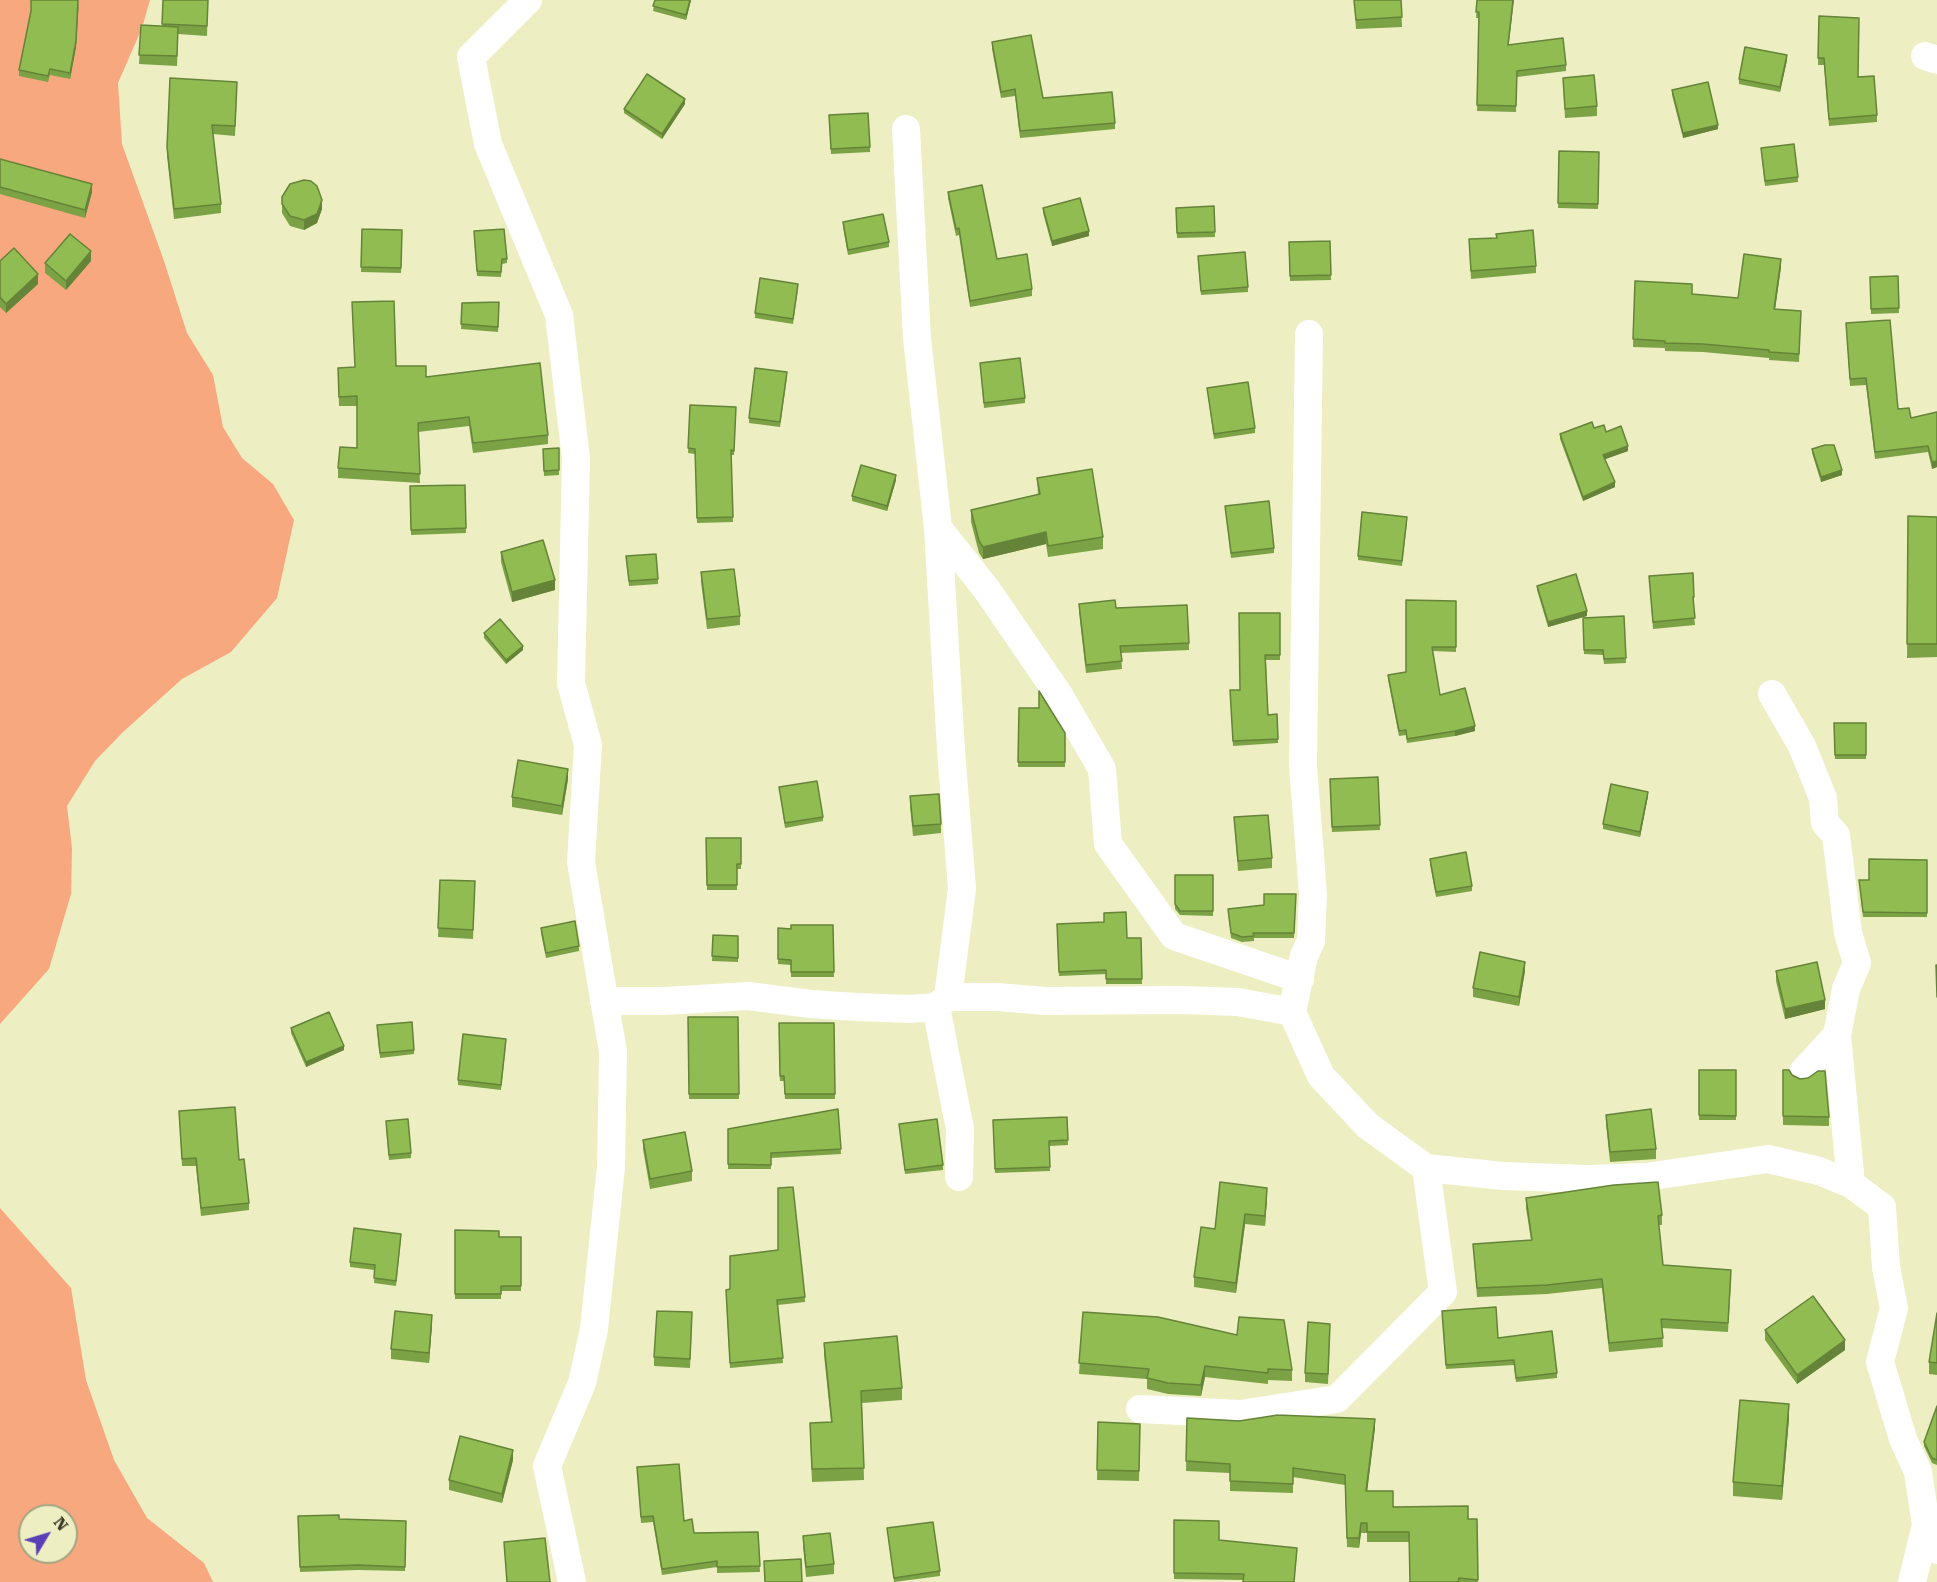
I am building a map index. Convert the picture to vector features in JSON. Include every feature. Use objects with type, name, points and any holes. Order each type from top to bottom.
[{"type":"street","points":[[528,0],[471,57],[488,144],[559,315],[576,458],[571,683],[588,745],[581,862],[613,1052],[611,1167],[594,1329],[582,1383],[547,1466],[572,1582]]},
{"type":"street","points":[[906,129],[917,338],[938,528],[962,889],[942,1002],[960,1129],[959,1177]]},
{"type":"street","points":[[1309,334],[1303,766],[1313,894],[1311,941],[1304,957],[1292,1012],[1321,1076],[1368,1126],[1426,1168],[1503,1176],[1588,1179],[1646,1177],[1768,1159],[1819,1171],[1851,1184],[1882,1207],[1886,1267],[1894,1308],[1880,1362],[1903,1440],[1918,1472],[1931,1538],[1912,1582]]},
{"type":"street","points":[[938,528],[987,590],[1059,695],[1102,769],[1108,844],[1174,936],[1300,980]]},
{"type":"street","points":[[1772,694],[1802,746],[1823,798],[1825,823],[1836,835],[1848,933],[1857,963],[1846,989],[1837,1035],[1851,1184]]},
{"type":"street","points":[[604,1001],[664,1001],[748,996],[846,1006],[909,1009],[942,1002],[998,997],[1045,1001],[1238,1002],[1292,1012]]},
{"type":"street","points":[[1803,1072],[1837,1035]]},
{"type":"street","points":[[1140,1409],[1240,1414],[1337,1400],[1443,1292],[1426,1168]]},
{"type":"shaded area","points":[[0,0],[150,0],[142,28],[118,83],[122,144],[187,333],[213,375],[223,427],[242,458],[273,484],[294,520],[277,598],[231,652],[182,679],[123,732],[95,761],[67,806],[72,848],[71,894],[49,969],[0,1024]]},
{"type":"shaded area","points":[[0,1208],[71,1288],[86,1380],[114,1460],[147,1518],[204,1563],[213,1582],[0,1582]]},
{"type":"building","points":[[31,0],[78,0],[76,41],[70,73],[50,69],[48,76],[19,70],[31,11]]},
{"type":"building","points":[[163,0],[208,0],[207,26],[162,24]]},
{"type":"building","points":[[655,0],[690,0],[686,15],[653,6]]},
{"type":"building","points":[[1354,0],[1401,0],[1402,17],[1356,20]]},
{"type":"building","points":[[1477,0],[1513,0],[1508,45],[1563,38],[1566,65],[1517,71],[1516,106],[1477,105],[1479,12],[1476,12]]},
{"type":"building","points":[[1819,16],[1859,18],[1858,77],[1874,76],[1877,115],[1829,119],[1824,58],[1818,58]]},
{"type":"building","points":[[141,25],[178,27],[177,56],[139,55]]},
{"type":"building","points":[[1031,35],[1043,98],[1112,92],[1115,123],[1020,131],[1015,89],[1001,92],[992,42]]},
{"type":"building","points":[[1745,47],[1787,55],[1780,87],[1739,79]]},
{"type":"building","points":[[647,74],[685,99],[662,134],[624,109]]},
{"type":"building","points":[[1594,75],[1597,106],[1565,109],[1563,78]]},
{"type":"building","points":[[170,78],[237,82],[235,126],[212,125],[221,204],[174,209],[167,147]]},
{"type":"building","points":[[1708,82],[1718,125],[1683,133],[1672,90]]},
{"type":"building","points":[[868,113],[870,147],[831,149],[829,115]]},
{"type":"building","points":[[1794,144],[1798,177],[1765,181],[1761,148]]},
{"type":"building","points":[[1559,151],[1599,152],[1598,204],[1558,203]]},
{"type":"building","points":[[0,159],[92,184],[85,210],[0,187]]},
{"type":"building","points":[[304,180],[311,181],[317,186],[322,200],[317,214],[304,220],[290,216],[282,204],[282,197],[290,184]]},
{"type":"building","points":[[982,185],[997,259],[1027,254],[1032,289],[970,301],[959,228],[956,229],[948,192]]},
{"type":"building","points":[[1080,198],[1089,231],[1052,241],[1043,208]]},
{"type":"building","points":[[1214,206],[1215,232],[1177,233],[1176,208]]},
{"type":"building","points":[[883,214],[889,242],[848,250],[843,222]]},
{"type":"building","points":[[362,229],[402,230],[401,268],[361,267]]},
{"type":"building","points":[[504,229],[507,259],[502,259],[501,272],[477,271],[474,231]]},
{"type":"building","points":[[1533,230],[1536,266],[1471,271],[1469,239],[1497,238],[1496,234]]},
{"type":"building","points":[[70,234],[91,251],[66,281],[45,263]]},
{"type":"building","points":[[1330,241],[1331,275],[1290,276],[1289,242]]},
{"type":"building","points":[[14,248],[38,274],[6,304],[0,297],[0,261]]},
{"type":"building","points":[[1245,252],[1248,287],[1201,291],[1198,256]]},
{"type":"building","points":[[1744,254],[1781,259],[1774,309],[1801,311],[1799,354],[1633,339],[1635,281],[1692,284],[1692,294],[1738,298]]},
{"type":"building","points":[[1898,276],[1899,308],[1871,309],[1870,277]]},
{"type":"building","points":[[760,278],[798,284],[793,319],[755,313]]},
{"type":"building","points":[[394,301],[396,366],[426,366],[426,377],[540,363],[548,435],[473,443],[469,417],[418,423],[420,474],[338,468],[340,447],[357,448],[357,396],[339,397],[338,368],[355,367],[352,302]]},
{"type":"building","points":[[499,302],[498,327],[461,324],[462,303]]},
{"type":"building","points":[[1890,320],[1898,409],[1909,408],[1911,418],[1937,412],[1937,461],[1932,462],[1928,446],[1875,452],[1866,378],[1850,379],[1846,323]]},
{"type":"building","points":[[1020,358],[1025,398],[984,403],[980,363]]},
{"type":"building","points":[[755,368],[787,372],[780,422],[749,418]]},
{"type":"building","points":[[1248,382],[1255,428],[1214,434],[1207,388]]},
{"type":"building","points":[[690,405],[736,407],[734,451],[731,450],[733,517],[697,518],[695,449],[688,448]]},
{"type":"building","points":[[1592,422],[1594,428],[1604,425],[1606,432],[1621,426],[1628,446],[1603,455],[1615,482],[1583,497],[1560,434]]},
{"type":"building","points":[[1834,445],[1842,470],[1821,477],[1812,449]]},
{"type":"building","points":[[559,448],[559,470],[544,471],[543,449]]},
{"type":"building","points":[[861,465],[896,475],[887,506],[852,496]]},
{"type":"building","points":[[1092,469],[1103,537],[1048,546],[1046,532],[983,547],[979,541],[971,510],[1040,494],[1037,478]]},
{"type":"building","points":[[465,485],[466,528],[411,530],[410,486]]},
{"type":"building","points":[[1269,501],[1274,548],[1231,553],[1225,506]]},
{"type":"building","points":[[1362,512],[1407,517],[1402,561],[1358,556]]},
{"type":"building","points":[[1908,516],[1937,517],[1937,644],[1907,644]]},
{"type":"building","points":[[543,540],[555,580],[512,592],[501,552]]},
{"type":"building","points":[[656,554],[658,579],[629,581],[626,556]]},
{"type":"building","points":[[734,569],[740,616],[707,619],[701,572]]},
{"type":"building","points":[[1693,573],[1695,618],[1653,622],[1649,576]]},
{"type":"building","points":[[1576,574],[1587,611],[1548,622],[1537,586]]},
{"type":"building","points":[[1115,600],[1116,608],[1187,605],[1189,643],[1120,646],[1122,661],[1086,665],[1079,604]]},
{"type":"building","points":[[1406,600],[1456,601],[1456,647],[1432,647],[1440,695],[1465,688],[1475,726],[1407,739],[1406,730],[1399,731],[1388,675],[1406,672]]},
{"type":"building","points":[[1239,613],[1280,613],[1280,655],[1265,655],[1268,715],[1277,714],[1278,739],[1233,741],[1230,690],[1240,690]]},
{"type":"building","points":[[1624,616],[1626,658],[1604,659],[1603,650],[1584,650],[1583,618]]},
{"type":"building","points":[[500,619],[523,646],[506,660],[484,633]]},
{"type":"building","points":[[1039,691],[1065,733],[1065,762],[1018,762],[1019,708],[1039,708]]},
{"type":"building","points":[[1834,723],[1866,723],[1866,755],[1835,755]]},
{"type":"building","points":[[518,760],[568,769],[562,806],[512,797]]},
{"type":"building","points":[[1378,777],[1380,825],[1332,827],[1330,779]]},
{"type":"building","points":[[817,781],[823,817],[785,823],[779,787]]},
{"type":"building","points":[[1611,784],[1648,792],[1640,832],[1603,824]]},
{"type":"building","points":[[939,794],[941,824],[913,826],[910,796]]},
{"type":"building","points":[[1268,815],[1272,858],[1238,861],[1234,817]]},
{"type":"building","points":[[706,838],[741,838],[741,864],[737,864],[737,885],[707,885]]},
{"type":"building","points":[[1466,852],[1472,886],[1436,892],[1430,859]]},
{"type":"building","points":[[1869,859],[1927,860],[1927,913],[1863,912],[1859,880],[1869,880]]},
{"type":"building","points":[[1175,875],[1213,875],[1213,911],[1180,911],[1175,904]]},
{"type":"building","points":[[440,880],[475,881],[473,930],[438,928]]},
{"type":"building","points":[[1264,894],[1296,894],[1294,933],[1253,933],[1254,936],[1242,937],[1231,933],[1228,909],[1264,905]]},
{"type":"building","points":[[1126,912],[1127,938],[1141,938],[1142,979],[1106,979],[1106,970],[1059,972],[1057,924],[1104,922],[1104,913]]},
{"type":"building","points":[[575,921],[579,946],[546,953],[541,928]]},
{"type":"building","points":[[791,925],[833,925],[834,972],[791,972],[791,960],[778,959],[778,928],[791,929]]},
{"type":"building","points":[[713,935],[738,936],[738,958],[712,956]]},
{"type":"building","points":[[1480,952],[1525,962],[1519,997],[1473,988]]},
{"type":"building","points":[[1817,962],[1825,1000],[1785,1009],[1776,971]]},
{"type":"building","points":[[329,1012],[344,1046],[306,1062],[291,1028]]},
{"type":"building","points":[[688,1017],[738,1017],[739,1094],[689,1094]]},
{"type":"building","points":[[412,1022],[414,1050],[380,1053],[377,1025]]},
{"type":"building","points":[[779,1023],[834,1023],[835,1094],[785,1094],[784,1076],[780,1076]]},
{"type":"building","points":[[463,1034],[506,1039],[501,1085],[458,1080]]},
{"type":"building","points":[[1699,1070],[1736,1070],[1736,1116],[1699,1115]]},
{"type":"building","points":[[1783,1070],[1789,1070],[1792,1075],[1800,1079],[1808,1078],[1818,1071],[1825,1071],[1829,1117],[1783,1116]]},
{"type":"building","points":[[235,1107],[239,1160],[244,1159],[249,1203],[201,1208],[196,1158],[182,1159],[179,1111]]},
{"type":"building","points":[[838,1109],[841,1149],[771,1153],[771,1165],[728,1164],[728,1129]]},
{"type":"building","points":[[1651,1109],[1656,1149],[1610,1152],[1606,1115]]},
{"type":"building","points":[[1067,1117],[1068,1140],[1049,1141],[1050,1167],[995,1169],[993,1120]]},
{"type":"building","points":[[408,1119],[411,1153],[389,1155],[386,1121]]},
{"type":"building","points":[[937,1119],[943,1165],[905,1170],[899,1124]]},
{"type":"building","points":[[685,1132],[692,1171],[650,1179],[643,1140]]},
{"type":"building","points":[[1220,1182],[1267,1188],[1265,1216],[1245,1214],[1236,1283],[1194,1277],[1201,1227],[1215,1229]]},
{"type":"building","points":[[1658,1182],[1662,1215],[1658,1216],[1663,1265],[1731,1270],[1728,1323],[1661,1319],[1663,1338],[1609,1343],[1602,1279],[1547,1285],[1477,1288],[1473,1244],[1532,1240],[1526,1198],[1614,1185]]},
{"type":"building","points":[[793,1187],[805,1297],[777,1300],[783,1358],[730,1363],[726,1290],[730,1289],[730,1256],[778,1250],[778,1188]]},
{"type":"building","points":[[354,1228],[401,1234],[396,1281],[374,1278],[375,1265],[350,1262]]},
{"type":"building","points":[[455,1230],[499,1231],[499,1237],[521,1237],[521,1286],[501,1286],[501,1294],[455,1294]]},
{"type":"building","points":[[1813,1296],[1845,1340],[1797,1375],[1765,1330]]},
{"type":"building","points":[[1496,1307],[1498,1338],[1552,1331],[1557,1373],[1516,1378],[1514,1360],[1446,1365],[1442,1311]]},
{"type":"building","points":[[395,1311],[432,1315],[429,1353],[391,1349]]},
{"type":"building","points":[[657,1311],[692,1312],[690,1359],[654,1357]]},
{"type":"building","points":[[1083,1312],[1158,1317],[1237,1335],[1239,1317],[1284,1320],[1292,1370],[1268,1369],[1268,1373],[1205,1366],[1201,1385],[1168,1383],[1147,1378],[1149,1369],[1079,1363]]},
{"type":"building","points":[[1937,1313],[1937,1363],[1929,1362]]},
{"type":"building","points":[[1308,1322],[1330,1324],[1328,1374],[1305,1373]]},
{"type":"building","points":[[897,1336],[902,1388],[861,1391],[864,1468],[812,1469],[810,1423],[832,1422],[824,1343]]},
{"type":"building","points":[[1740,1400],[1789,1404],[1782,1486],[1733,1482]]},
{"type":"building","points":[[1937,1406],[1937,1460],[1932,1458],[1924,1442]]},
{"type":"building","points":[[1278,1415],[1375,1419],[1366,1491],[1393,1491],[1393,1507],[1468,1506],[1468,1519],[1477,1519],[1478,1580],[1459,1578],[1458,1582],[1410,1582],[1409,1532],[1367,1532],[1367,1523],[1361,1523],[1359,1538],[1347,1538],[1345,1475],[1293,1468],[1293,1484],[1230,1481],[1230,1464],[1186,1461],[1187,1418],[1239,1421]]},
{"type":"building","points":[[1098,1422],[1140,1424],[1139,1471],[1097,1470]]},
{"type":"building","points":[[460,1436],[513,1450],[502,1494],[449,1480]]},
{"type":"building","points":[[679,1464],[684,1521],[692,1519],[694,1533],[758,1532],[760,1566],[717,1567],[717,1561],[662,1569],[653,1516],[641,1517],[637,1467]]},
{"type":"building","points":[[339,1515],[339,1519],[406,1521],[405,1567],[358,1565],[300,1567],[298,1516]]},
{"type":"building","points":[[1174,1520],[1219,1521],[1219,1540],[1297,1548],[1294,1582],[1243,1582],[1244,1574],[1174,1573]]},
{"type":"building","points":[[933,1522],[940,1571],[894,1578],[887,1528]]},
{"type":"building","points":[[830,1533],[834,1564],[806,1567],[803,1536]]},
{"type":"building","points":[[545,1538],[550,1582],[507,1582],[504,1542]]},
{"type":"building","points":[[801,1559],[802,1582],[765,1582],[764,1561]]}]
